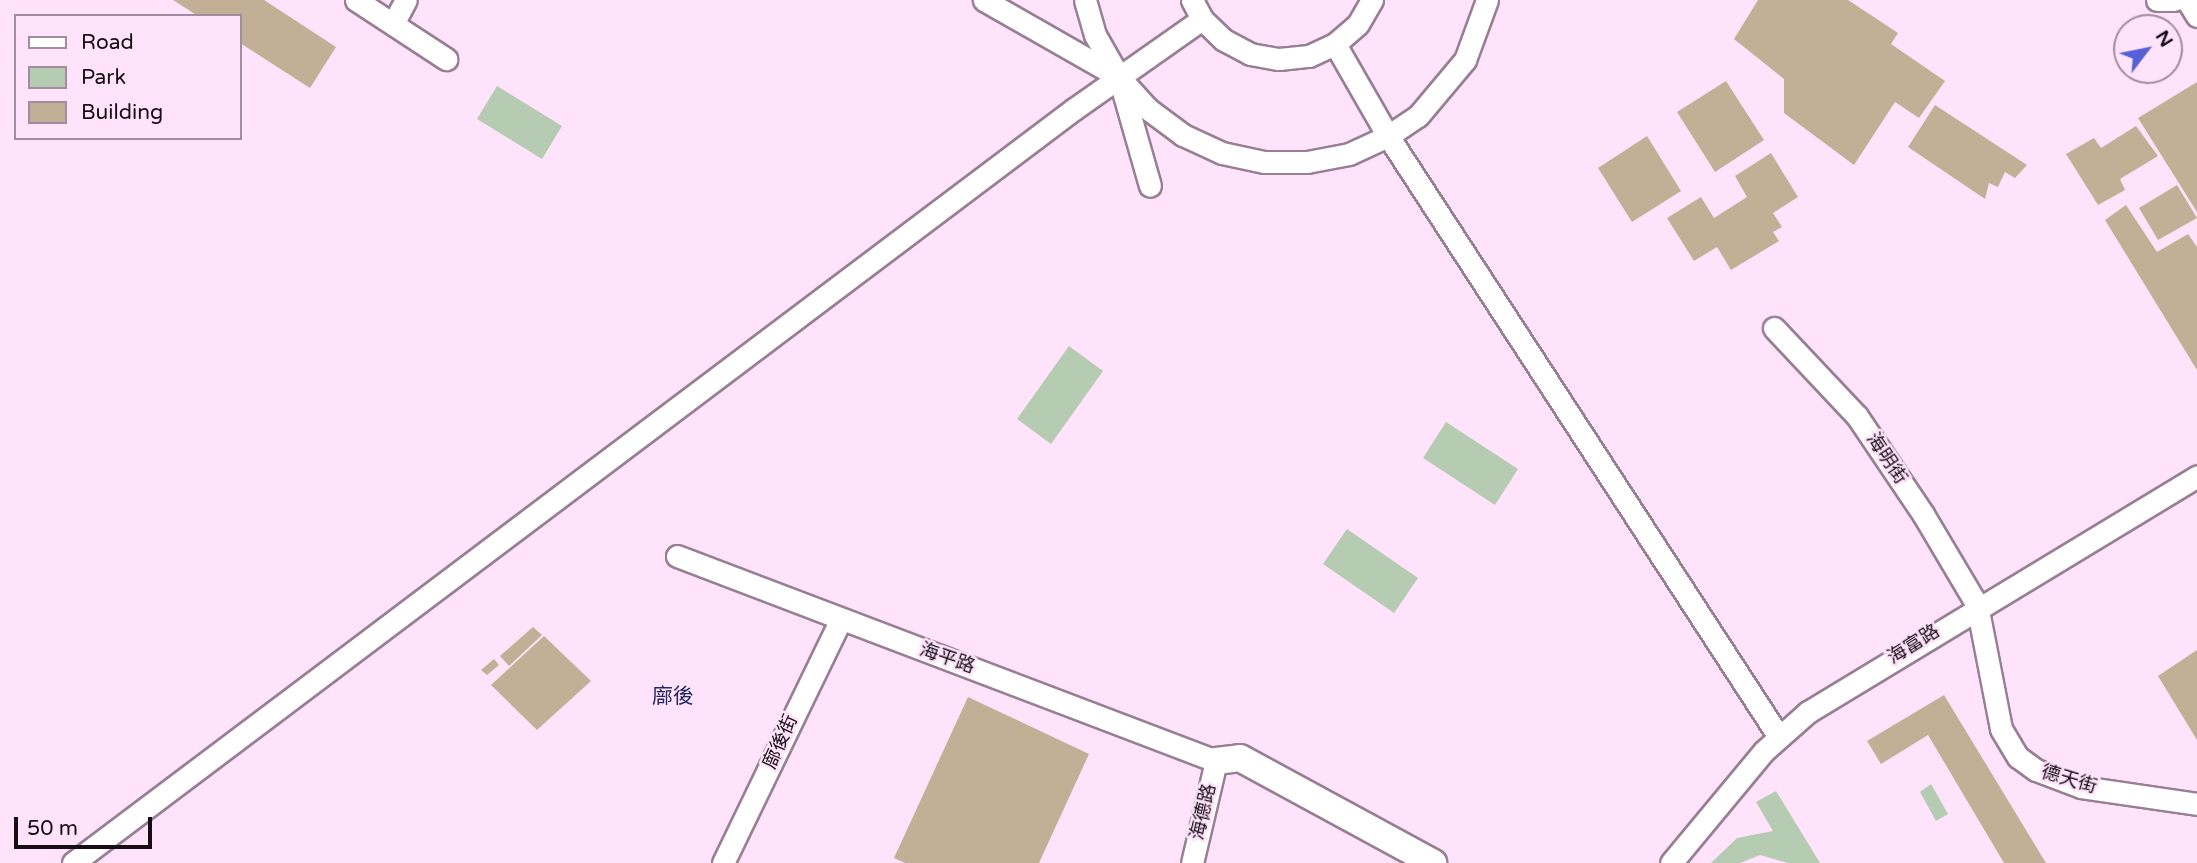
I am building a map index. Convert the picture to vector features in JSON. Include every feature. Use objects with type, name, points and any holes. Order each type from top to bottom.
[{"type":"street","points":[[356,0],[446,59]]},
{"type":"street","points":[[393,24],[405,0]]},
{"type":"street","points":[[984,0],[1119,77],[1150,186]]},
{"type":"street","points":[[1085,0],[1095,35],[1119,77],[1148,109],[1183,135],[1222,153],[1264,162],[1307,162],[1338,156],[1388,136],[1444,90],[1465,60],[1488,0]]},
{"type":"street","points":[[73,863],[1119,77],[1197,9],[1224,40],[1250,54],[1279,59],[1308,56],[1335,44],[1358,24],[1373,0]]},
{"type":"street","points":[[2157,0],[2174,0]]},
{"type":"street","points":[[2187,0],[2197,16]]},
{"type":"street","points":[[1335,44],[1388,136],[1779,737]]},
{"type":"street","name":"海明街","points":[[1774,328],[1857,416],[1923,514],[1977,606]]},
{"type":"street","name":"海富路","points":[[1671,863],[1779,737],[1808,712],[1977,606],[2197,476]]},
{"type":"street","name":"海平路","points":[[677,556],[840,621],[1216,761],[1233,775],[1399,863]]},
{"type":"street","name":"德天街","points":[[1977,606],[2001,729],[2018,757],[2036,770],[2081,787],[2197,804]]},
{"type":"street","name":"廍後街","points":[[723,863],[840,621]]},
{"type":"street","name":"海平路","points":[[1216,761],[1240,758],[1433,863]]},
{"type":"street","name":"海德路","points":[[1192,863],[1216,761]]},
{"type":"green space","points":[[497,86],[562,126],[542,159],[477,119]]},
{"type":"green space","points":[[1069,346],[1103,371],[1051,444],[1017,419]]},
{"type":"green space","points":[[1446,422],[1518,469],[1495,505],[1423,458]]},
{"type":"green space","points":[[1347,529],[1418,578],[1394,613],[1323,564]]},
{"type":"green space","points":[[1931,784],[1948,814],[1936,821],[1920,792]]},
{"type":"green space","points":[[1776,791],[1820,863],[1788,863],[1760,855],[1740,863],[1711,863],[1737,838],[1773,831],[1756,802]]},
{"type":"building","points":[[173,0],[264,0],[336,47],[310,88],[242,44],[242,14],[195,14]]},
{"type":"building","points":[[1758,0],[1848,0],[1898,33],[1891,44],[1945,81],[1919,118],[1895,102],[1854,165],[1784,113],[1784,79],[1734,39]]},
{"type":"building","points":[[1726,81],[1764,140],[1715,172],[1677,112]]},
{"type":"building","points":[[2197,82],[2197,212],[2138,118]]},
{"type":"building","points":[[1935,105],[2027,165],[2015,178],[2005,172],[1998,187],[1989,183],[1985,199],[1908,147]]},
{"type":"building","points":[[2136,126],[2158,156],[2120,179],[2125,190],[2098,205],[2066,154],[2094,138],[2101,148]]},
{"type":"building","points":[[1647,136],[1681,191],[1632,222],[1598,168]]},
{"type":"building","points":[[1771,153],[1798,197],[1773,213],[1782,227],[1773,232],[1779,241],[1731,270],[1717,247],[1694,261],[1667,218],[1701,197],[1714,218],[1747,197],[1735,176]]},
{"type":"building","points":[[2177,185],[2197,218],[2158,240],[2139,208]]},
{"type":"building","points":[[2126,205],[2157,252],[2188,234],[2197,247],[2197,370],[2105,220]]},
{"type":"building","points":[[533,627],[542,635],[509,666],[500,656]]},
{"type":"building","points":[[544,636],[591,681],[537,730],[491,685]]},
{"type":"building","points":[[2197,650],[2197,740],[2158,676]]},
{"type":"building","points":[[494,659],[499,665],[487,675],[481,670]]},
{"type":"building","points":[[1944,695],[2046,863],[2004,863],[1928,735],[1881,764],[1867,741]]},
{"type":"building","points":[[968,697],[1089,754],[1039,863],[905,863],[894,858]]},
{"type":"district","name":"廍後","points":[[673,697]]}]
